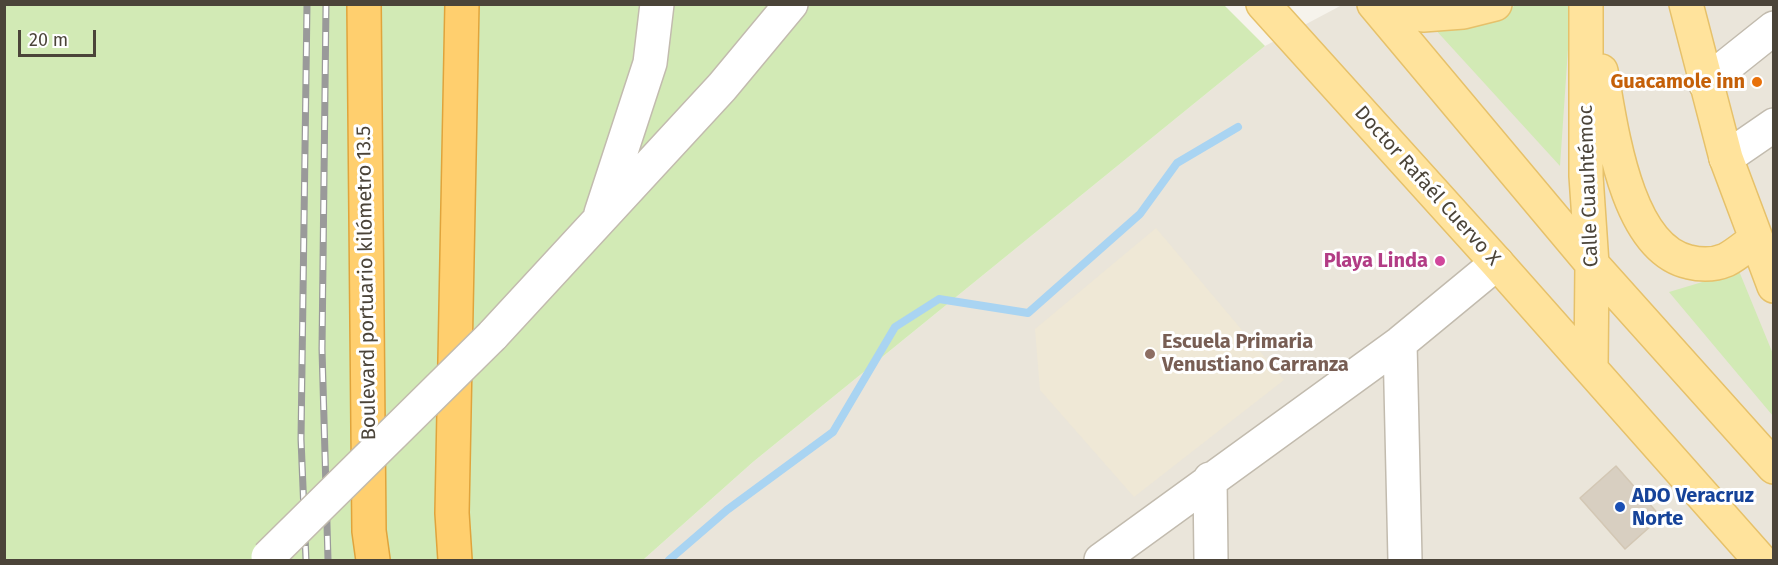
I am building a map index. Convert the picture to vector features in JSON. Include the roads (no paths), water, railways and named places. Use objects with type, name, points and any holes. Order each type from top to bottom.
[{"type":"highway","name":"Boulevard portuario kilómetro 13.5","points":[[364,4],[369,531],[373,561]]},
{"type":"highway","points":[[455,561],[452,513],[462,4]]},
{"type":"main road","name":"Doctor Rafaél Cuervo X","points":[[1263,4],[1591,368],[1760,561]]},
{"type":"main road","points":[[1374,4],[1592,264],[1773,467]]},
{"type":"main road","points":[[1388,4],[1423,15],[1495,4]]},
{"type":"main road","points":[[1587,4],[1611,123],[1629,196],[1659,246],[1678,260],[1702,265],[1725,260],[1765,234]]},
{"type":"main road","name":"Calle Cuauhtémoc","points":[[1587,4],[1586,176],[1592,264],[1591,368]]},
{"type":"main road","points":[[1686,4],[1726,158],[1765,234],[1773,286]]},
{"type":"street","points":[[598,224],[650,63],[657,4]]},
{"type":"street","points":[[266,559],[492,336],[598,224],[722,87],[791,4]]},
{"type":"street","points":[[1705,83],[1773,28]]},
{"type":"street","points":[[1726,158],[1773,125]]},
{"type":"street","points":[[1101,561],[1210,479],[1400,343],[1497,263]]},
{"type":"street","points":[[1400,343],[1405,561]]},
{"type":"street","points":[[1210,479],[1211,561]]},
{"type":"waterway","points":[[669,560],[727,510],[833,432],[895,327],[939,299],[1028,313],[1140,214],[1177,163],[1238,127]]},
{"type":"railway","points":[[306,560],[301,439],[307,4]]},
{"type":"railway","points":[[326,4],[322,349],[328,560]]},
{"type":"place","name":"Guacamole inn","points":[[1757,82]]},
{"type":"place","name":"Playa Linda","points":[[1440,261]]},
{"type":"place","name":"Escuela Primaria Venustiano Carranza","points":[[1150,354]]},
{"type":"place","name":"ADO Veracruz Norte","points":[[1620,507]]}]
